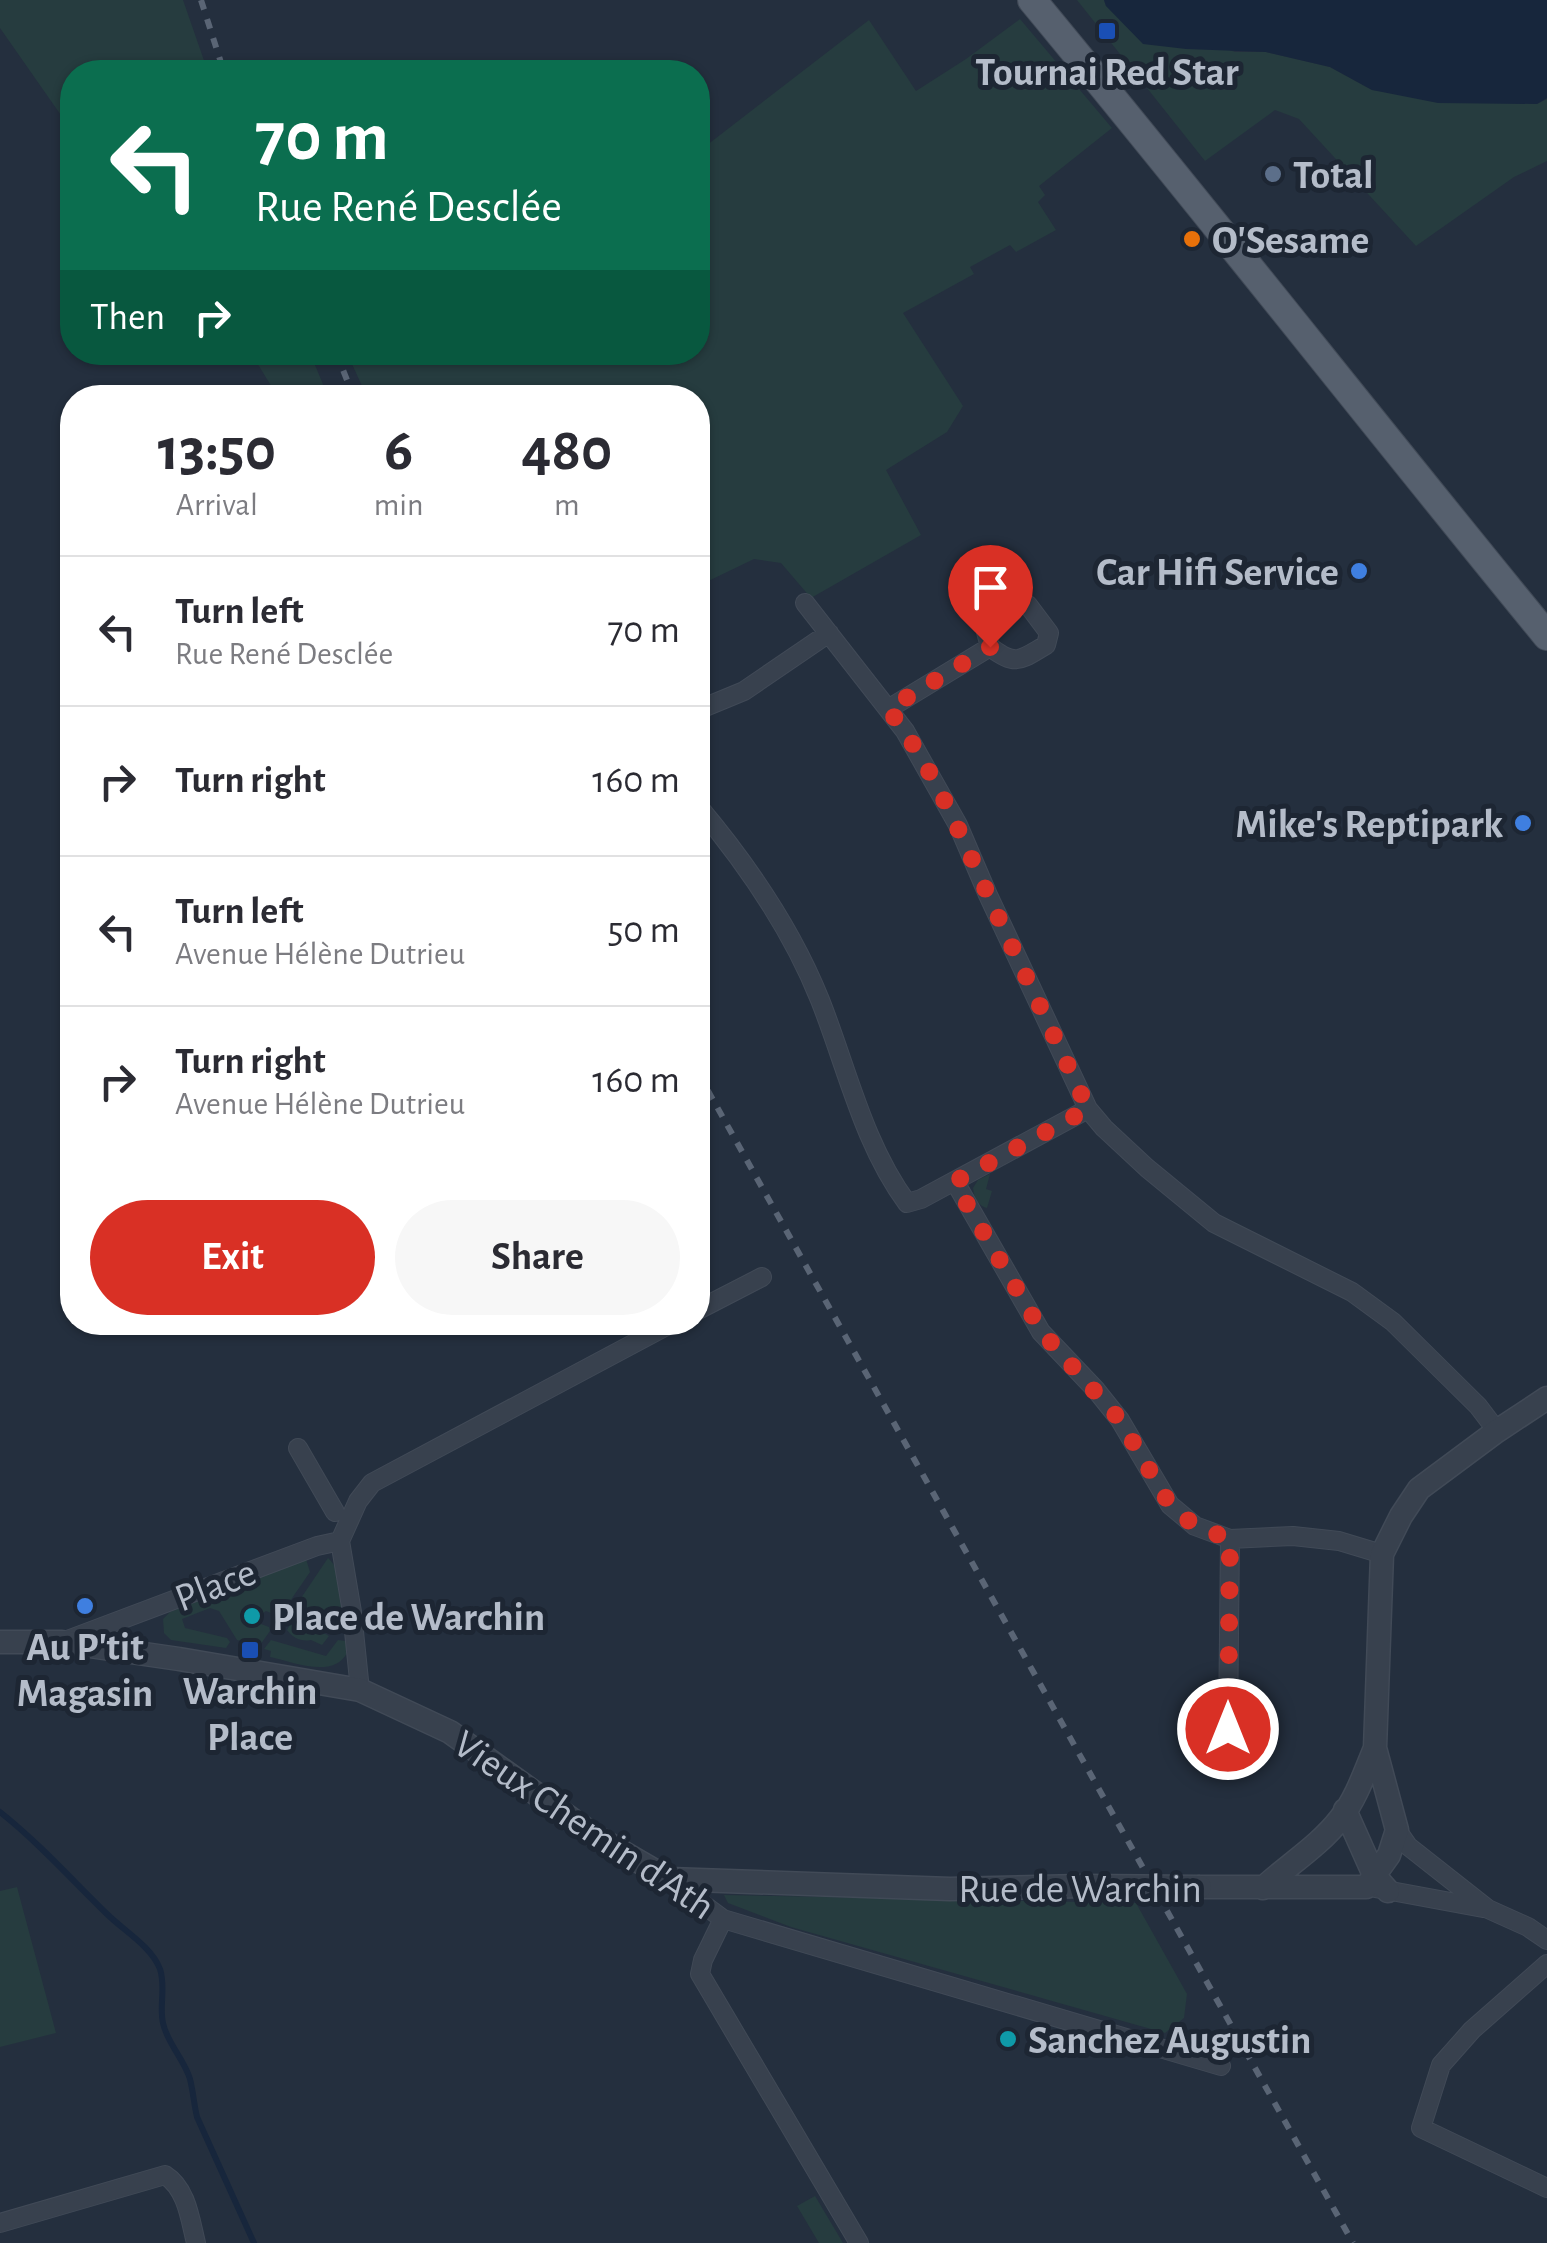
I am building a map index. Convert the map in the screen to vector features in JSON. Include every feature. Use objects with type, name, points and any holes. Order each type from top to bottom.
[{"type":"main road","points":[[1032,0],[1547,636]]},
{"type":"main road","points":[[1055,0],[1547,608]]},
{"type":"street","points":[[805,602],[905,731],[958,825],[1088,1109],[1146,1168],[1214,1223],[1352,1292],[1393,1322],[1478,1406],[1497,1431]]},
{"type":"street","points":[[710,705],[744,691],[829,633]]},
{"type":"street","points":[[888,709],[990,647]]},
{"type":"street","points":[[710,821],[783,927],[818,995],[866,1129],[908,1203],[1088,1109]]},
{"type":"street","points":[[954,1182],[1042,1332],[1120,1420],[1170,1505],[1195,1526],[1230,1539],[1293,1536],[1338,1541],[1382,1554]]},
{"type":"street","points":[[710,1304],[762,1276]]},
{"type":"street","points":[[360,1690],[340,1540],[358,1501],[372,1483],[650,1335]]},
{"type":"street","points":[[1376,1884],[1396,1830],[1375,1748],[1382,1554],[1419,1490],[1547,1398]]},
{"type":"street","points":[[298,1448],[336,1512]]},
{"type":"street","points":[[1228,1729],[1230,1539]]},
{"type":"street","name":"Place","points":[[62,1642],[340,1540]]},
{"type":"street","name":"Vieux Chemin d'Ath","points":[[0,1642],[62,1642],[360,1690],[450,1732],[595,1836],[669,1879],[723,1920],[1221,2066]]},
{"type":"street","points":[[1202,1730],[1249,1730]]},
{"type":"street","points":[[1263,1888],[1340,1819],[1375,1748]]},
{"type":"street","points":[[1345,1810],[1376,1884]]},
{"type":"street","name":"Rue de Warchin","points":[[1396,1830],[1408,1846],[1488,1909]]},
{"type":"street","name":"Rue de Warchin","points":[[669,1879],[950,1889],[1376,1884],[1488,1909],[1547,1940]]},
{"type":"street","points":[[723,1920],[700,1974],[859,2243]]},
{"type":"street","points":[[1547,1964],[1472,2030],[1441,2065],[1421,2128],[1547,2188]]},
{"type":"street","points":[[0,2223],[165,2175],[182,2191],[196,2243]]},
{"type":"green space","points":[[0,0],[183,0],[204,60],[60,60],[60,114],[0,28]]},
{"type":"green space","points":[[1077,0],[1104,0],[1106,6],[1235,52],[1266,52],[1330,67],[1372,90],[1537,104],[1547,99],[1547,161],[1514,177],[1416,246],[1299,119],[1275,110],[1205,161]]},
{"type":"green space","points":[[1020,19],[1112,128],[1039,186],[1045,195],[1038,202],[1056,230],[1016,252],[1010,245],[970,267],[974,274],[903,313],[963,406],[947,432],[886,470],[921,535],[811,598],[781,563],[754,559],[710,580],[710,385],[362,385],[352,365],[710,365],[710,143],[869,20],[916,91]]},
{"type":"green space","points":[[258,365],[315,365],[323,385],[271,385]]},
{"type":"green space","points":[[990,1174],[986,1189],[992,1191],[987,1208],[977,1201],[973,1188]]},
{"type":"green space","points":[[328,1558],[341,1582],[346,1632],[336,1632],[332,1624],[302,1614],[299,1601]]},
{"type":"green space","points":[[306,1559],[310,1572],[275,1623],[271,1613],[260,1615],[261,1624],[270,1631],[260,1645],[237,1640],[219,1611],[210,1608],[182,1619],[185,1628],[227,1638],[230,1642],[226,1648],[171,1640],[164,1633],[163,1619],[170,1612]]},
{"type":"green space","points":[[302,1621],[329,1636],[322,1645],[298,1639],[287,1630],[291,1623]]},
{"type":"green space","points":[[271,1640],[326,1656],[338,1640],[346,1641],[347,1653],[332,1665],[301,1665],[270,1657],[271,1651],[264,1649]]},
{"type":"green space","points":[[17,1887],[56,2033],[0,2047],[0,1891]]},
{"type":"green space","points":[[724,1895],[1136,1903],[1187,1994],[1184,2018],[1165,2033],[791,1927],[728,1903]]},
{"type":"green space","points":[[815,2196],[843,2243],[819,2243],[797,2206]]},
{"type":"water","points":[[1104,0],[1547,0],[1547,98],[1537,104],[1438,103],[1372,90],[1330,67],[1266,52],[1143,44]]},
{"type":"waterway","points":[[0,1812],[156,1961],[162,1976],[165,2030],[187,2072],[197,2117],[254,2243]]},
{"type":"railway","points":[[201,0],[220,60]]},
{"type":"railway","points":[[341,365],[349,385]]},
{"type":"railway","points":[[710,1094],[1353,2243]]},
{"type":"place","name":"Tournai Red Star","points":[[1107,31]]},
{"type":"place","name":"Total","points":[[1273,174]]},
{"type":"place","name":"O'Sesame","points":[[1192,239]]},
{"type":"place","name":"Car Hifi Service","points":[[1359,571]]},
{"type":"place","name":"Mike's Reptipark","points":[[1523,823]]},
{"type":"place","name":"Au P'tit Magasin","points":[[85,1606]]},
{"type":"place","name":"Place de Warchin","points":[[252,1616]]},
{"type":"place","name":"Warchin Place","points":[[250,1650]]},
{"type":"place","name":"Sanchez Augustin","points":[[1008,2039]]},
{"type":"route","points":[[990,647],[888,709],[905,731],[958,825],[1088,1109],[954,1182],[1042,1332],[1120,1420],[1170,1505],[1195,1526],[1230,1539],[1228,1729]]}]
